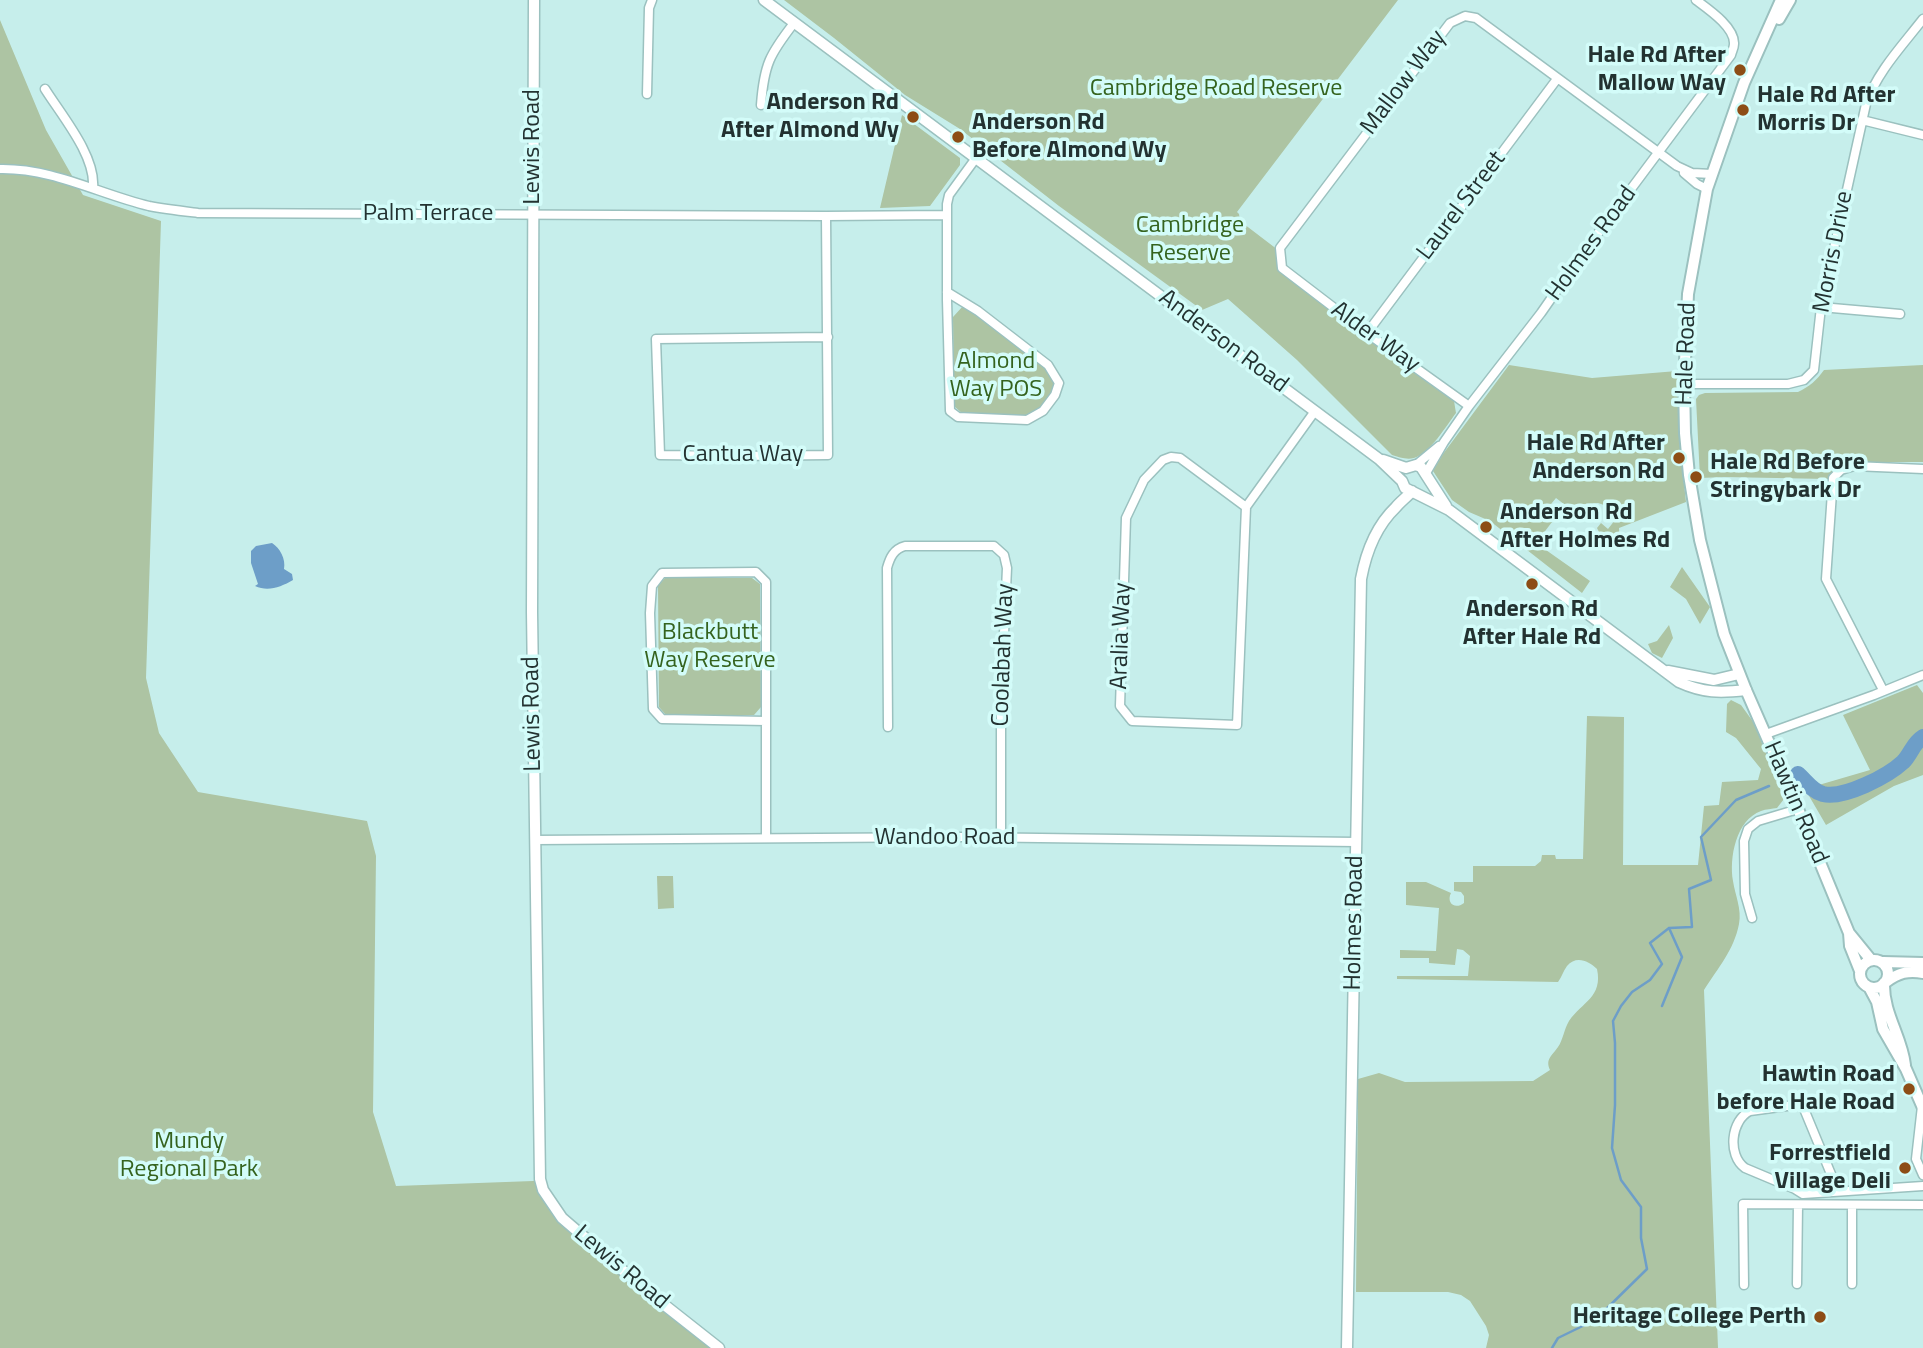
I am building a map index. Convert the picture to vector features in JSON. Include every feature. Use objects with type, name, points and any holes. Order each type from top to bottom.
[{"type":"main road","name":"Hale Road","points":[[1739,674],[1724,634],[1700,540],[1688,462],[1684,384],[1688,293],[1707,189],[1744,83],[1781,0]]},
{"type":"main road","name":"Hale Road","points":[[1764,39],[1790,0]]},
{"type":"main road","name":"Hawtin Road","points":[[1739,674],[1849,933],[1871,960]]},
{"type":"main road","name":"Hawtin Road","points":[[1849,933],[1850,946],[1860,971]]},
{"type":"main road","points":[[1923,963],[1871,960],[1864,964],[1860,971],[1862,981],[1869,987],[1877,1002],[1883,1029],[1906,1069],[1923,1107]]},
{"type":"main road","points":[[1883,962],[1888,970],[1884,993],[1903,1050],[1906,1069]]},
{"type":"main road","points":[[1869,987],[1877,988],[1900,973],[1923,973]]},
{"type":"street","name":"Lewis Road","points":[[534,0],[532,612],[540,1179],[543,1190],[562,1218],[648,1292],[719,1348]]},
{"type":"street","points":[[647,94],[649,8],[652,0]]},
{"type":"street","name":"Anderson Road","points":[[764,0],[1379,459],[1405,488],[1449,510],[1679,682],[1698,689],[1723,693],[1746,690]]},
{"type":"street","name":"Holmes Road","points":[[1427,474],[1444,442],[1469,406],[1731,55],[1734,42],[1731,31],[1696,0]]},
{"type":"street","name":"Mallow Way","points":[[1282,268],[1280,248],[1450,23],[1465,16],[1476,18],[1707,189]]},
{"type":"street","name":"Morris Drive","points":[[1684,384],[1788,384],[1804,380],[1814,370],[1821,307],[1861,120],[1871,91],[1923,19]]},
{"type":"street","points":[[761,104],[768,60],[794,23]]},
{"type":"street","name":"Laurel Street","points":[[1367,333],[1557,79]]},
{"type":"street","points":[[45,89],[88,155],[94,178],[93,188]]},
{"type":"street","points":[[1861,120],[1923,135]]},
{"type":"street","points":[[947,292],[978,311],[1048,365],[1059,383],[1055,395],[1043,411],[1027,420],[958,417],[950,411],[947,292],[946,215],[949,195],[976,158]]},
{"type":"street","name":"Mallow Way","points":[[1677,166],[1692,173],[1712,174]]},
{"type":"street","name":"Palm Terrace","points":[[0,169],[64,178],[149,205],[198,213],[946,215]]},
{"type":"street","name":"Cantua Way","points":[[826,216],[828,337],[828,455],[660,454],[656,339],[828,337]]},
{"type":"street","name":"Alder Way","points":[[1282,268],[1469,406]]},
{"type":"street","points":[[1821,307],[1899,314]]},
{"type":"street","points":[[1246,507],[1315,411]]},
{"type":"street","name":"Holmes Road","points":[[1411,466],[1444,442]]},
{"type":"street","name":"Aralia Way","points":[[1180,458],[1246,507],[1237,725],[1132,721],[1120,706],[1126,518],[1144,480],[1163,460],[1180,458]]},
{"type":"street","name":"Anderson Road","points":[[1379,459],[1421,467],[1449,510]]},
{"type":"street","points":[[1402,482],[1401,475],[1411,466]]},
{"type":"street","points":[[1883,690],[1826,579],[1833,478],[1841,470],[1854,466],[1923,469]]},
{"type":"street","points":[[1413,491],[1424,487],[1427,474]]},
{"type":"street","name":"Holmes Road","points":[[1395,507],[1402,482]]},
{"type":"street","name":"Holmes Road","points":[[1347,1348],[1361,579],[1373,538],[1395,507],[1413,491]]},
{"type":"street","name":"Coolabah Way","points":[[888,727],[887,568],[893,553],[905,546],[994,546],[1004,555],[1007,568],[1001,699],[1001,838]]},
{"type":"street","points":[[766,720],[662,719],[653,709],[650,613],[652,586],[662,573],[755,572],[766,582],[766,720],[766,838]]},
{"type":"street","name":"Anderson Road","points":[[1664,670],[1714,680],[1739,674]]},
{"type":"street","points":[[1766,734],[1923,674]]},
{"type":"street","points":[[1752,918],[1745,894],[1744,841],[1748,829],[1758,821],[1798,809]]},
{"type":"street","name":"Wandoo Road","points":[[535,840],[1001,838],[1356,842]]},
{"type":"street","points":[[1838,1191],[1802,1104],[1750,1111],[1742,1115],[1737,1123],[1733,1142],[1735,1158],[1739,1164],[1803,1194],[1923,1186]]},
{"type":"street","points":[[1923,1107],[1916,1159],[1923,1175]]},
{"type":"street","points":[[1744,1285],[1743,1204],[1923,1205]]},
{"type":"street","points":[[1797,1284],[1798,1205]]},
{"type":"street","points":[[1852,1205],[1852,1284]]},
{"type":"green space","points":[[784,0],[1398,0],[1237,212],[1240,221],[1278,250],[1279,271],[1454,401],[1456,413],[1438,438],[1420,455],[1408,459],[1392,455],[1297,360],[1228,299],[1202,310],[1059,206],[960,129],[905,95]]},
{"type":"green space","name":"Mundy Regional Park","points":[[0,20],[46,130],[83,195],[161,221],[146,678],[159,733],[198,792],[367,821],[376,856],[373,1112],[396,1186],[540,1179],[562,1218],[720,1348],[0,1348]]},
{"type":"green space","points":[[902,115],[960,158],[960,165],[930,206],[880,208]]},
{"type":"green space","name":"Almond Way POS","points":[[969,305],[1048,365],[1059,383],[1055,395],[1027,420],[964,415],[954,406],[953,317],[963,306]]},
{"type":"green space","points":[[1509,365],[1592,378],[1677,371],[1679,438],[1686,502],[1619,528],[1620,550],[1607,548],[1597,528],[1601,523],[1608,529],[1622,511],[1598,503],[1572,505],[1569,508],[1556,498],[1542,515],[1552,522],[1536,543],[1590,581],[1582,593],[1490,521],[1469,512],[1452,500],[1433,471]]},
{"type":"green space","points":[[1923,365],[1923,462],[1854,462],[1837,469],[1828,479],[1700,478],[1696,399],[1699,395],[1798,392],[1812,383],[1824,370]]},
{"type":"green space","points":[[1682,567],[1710,607],[1700,624],[1686,599],[1670,587]]},
{"type":"green space","name":"Blackbutt Way Reserve","points":[[665,578],[752,578],[760,584],[761,707],[754,715],[666,715],[659,707],[658,586]]},
{"type":"green space","points":[[1669,625],[1673,638],[1662,658],[1652,653],[1648,644],[1657,641]]},
{"type":"green space","points":[[1917,685],[1923,693],[1923,775],[1894,786],[1826,825],[1805,789],[1870,770],[1843,715]]},
{"type":"green space","points":[[1731,700],[1741,705],[1754,723],[1784,799],[1777,808],[1763,810],[1752,816],[1740,831],[1732,862],[1740,918],[1737,933],[1704,990],[1718,1348],[1486,1348],[1489,1335],[1486,1326],[1470,1301],[1461,1295],[1448,1292],[1356,1292],[1358,1079],[1379,1073],[1405,1082],[1533,1081],[1550,1070],[1549,1060],[1560,1044],[1567,1024],[1594,993],[1598,978],[1597,969],[1578,960],[1567,966],[1558,982],[1397,979],[1397,976],[1468,976],[1470,956],[1457,949],[1455,965],[1429,963],[1429,958],[1400,958],[1400,950],[1436,951],[1439,908],[1406,905],[1406,882],[1426,882],[1451,893],[1451,902],[1457,906],[1464,903],[1464,896],[1461,892],[1454,891],[1454,882],[1473,882],[1473,866],[1535,866],[1541,861],[1542,855],[1555,855],[1556,859],[1583,859],[1587,716],[1624,717],[1623,865],[1698,865],[1704,806],[1719,805],[1722,782],[1758,780],[1761,769],[1736,738],[1726,732],[1727,704]]},
{"type":"green space","points":[[657,876],[673,876],[674,908],[658,909]]},
{"type":"water","points":[[272,543],[282,554],[284,569],[292,574],[293,580],[274,588],[260,588],[255,586],[258,584],[251,563],[251,551],[256,546]]},
{"type":"waterway","points":[[1798,774],[1819,793],[1832,795],[1854,790],[1896,768],[1923,737]]},
{"type":"waterway","points":[[1662,1006],[1682,957],[1669,928],[1692,927],[1689,889],[1711,880],[1701,837],[1736,800],[1769,786]]},
{"type":"waterway","points":[[1552,1348],[1558,1338],[1595,1320],[1647,1269],[1641,1238],[1641,1207],[1621,1180],[1612,1148],[1615,1105],[1613,1021],[1632,992],[1650,980],[1662,964],[1650,943],[1669,928]]},
{"type":"place","name":"Hale Rd After Mallow Way","points":[[1740,70]]},
{"type":"place","name":"Hale Rd After Morris Dr","points":[[1743,110]]},
{"type":"place","name":"Anderson Rd After Almond Wy","points":[[913,117]]},
{"type":"place","name":"Anderson Rd Before Almond Wy","points":[[958,137]]},
{"type":"place","name":"Hale Rd After Anderson Rd","points":[[1679,458]]},
{"type":"place","name":"Hale Rd Before Stringybark Dr","points":[[1696,477]]},
{"type":"place","name":"Anderson Rd After Holmes Rd","points":[[1486,527]]},
{"type":"place","name":"Anderson Rd After Hale Rd","points":[[1532,584]]},
{"type":"place","name":"Hawtin Road before Hale Road","points":[[1909,1089]]},
{"type":"place","name":"Forrestfield Village Deli","points":[[1905,1168]]},
{"type":"place","name":"Heritage College Perth","points":[[1820,1317]]},
{"type":"park label","name":"Cambridge Road Reserve","points":[[1216,89]]},
{"type":"park label","name":"Cambridge Reserve","points":[[1190,240]]}]
